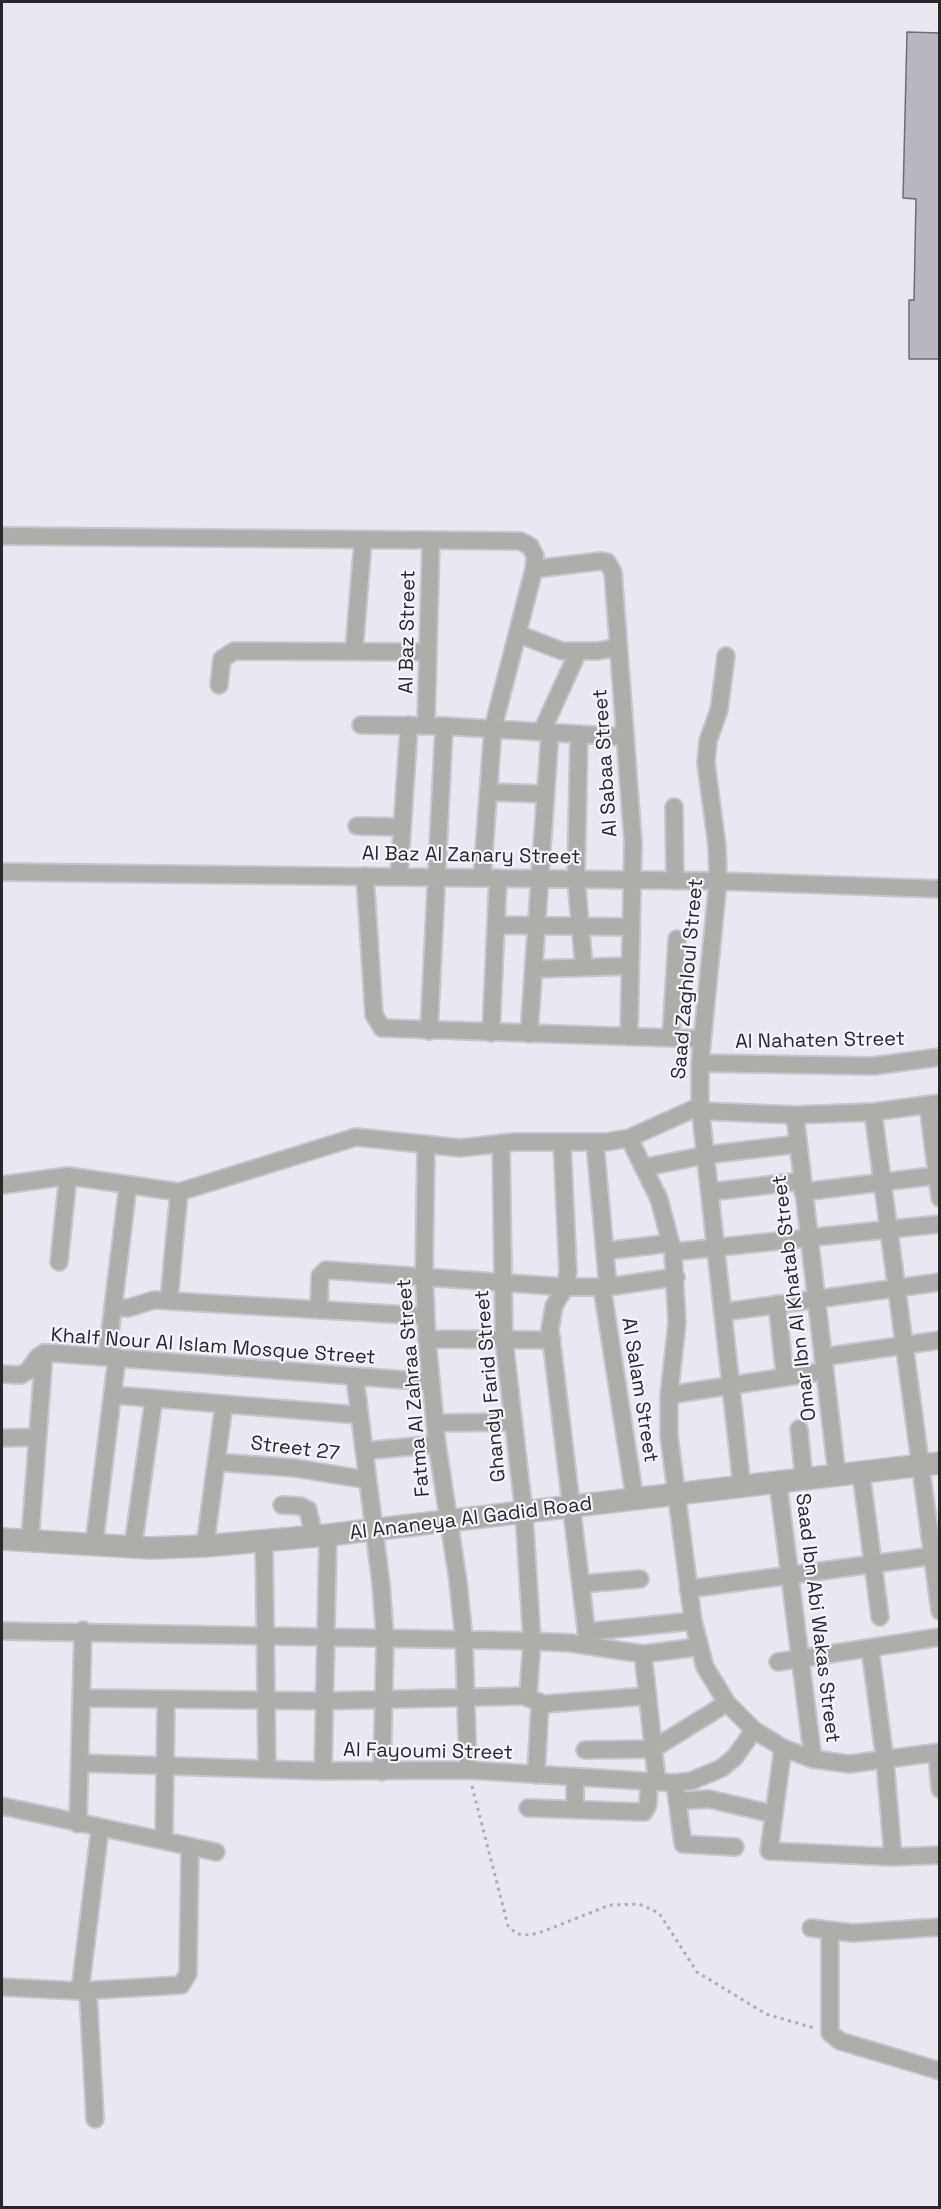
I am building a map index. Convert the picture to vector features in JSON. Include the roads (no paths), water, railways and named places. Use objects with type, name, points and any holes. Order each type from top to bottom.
[{"type":"street","points":[[2,536],[431,540],[525,543],[534,550],[534,568],[493,728],[488,792],[490,878],[496,925],[491,1033]]},
{"type":"street","points":[[354,651],[363,540]]},
{"type":"street","name":"Al Baz Street","points":[[426,725],[431,540]]},
{"type":"street","name":"Al Sabaa Street","points":[[534,568],[607,562],[612,572],[633,842],[629,1037]]},
{"type":"street","points":[[518,634],[547,647],[578,652],[618,647]]},
{"type":"street","points":[[219,685],[222,659],[234,651],[428,652]]},
{"type":"street","points":[[529,1034],[545,794],[546,732],[578,652]]},
{"type":"street","name":"Saad Zaghloul Street","points":[[726,656],[720,701],[708,741],[706,763],[717,846],[718,881],[700,1063],[701,1109],[742,1487]]},
{"type":"street","points":[[361,724],[493,728],[625,737]]},
{"type":"street","points":[[399,876],[409,725]]},
{"type":"street","points":[[429,1031],[444,726]]},
{"type":"street","points":[[579,734],[576,879],[584,968]]},
{"type":"street","points":[[488,792],[545,794]]},
{"type":"street","points":[[674,807],[675,880]]},
{"type":"street","points":[[357,826],[402,828]]},
{"type":"street","name":"Al Baz Al Zanary Street","points":[[2,872],[675,880],[939,889]]},
{"type":"street","points":[[365,876],[376,1023],[390,1030],[702,1039]]},
{"type":"street","points":[[496,925],[631,927]]},
{"type":"street","points":[[671,1038],[676,939]]},
{"type":"street","points":[[534,969],[630,966]]},
{"type":"street","name":"Al Nahaten Street","points":[[700,1063],[873,1066],[939,1057]]},
{"type":"street","points":[[2,1185],[68,1176],[179,1192],[356,1137],[460,1148],[501,1143],[595,1143],[629,1138],[701,1109],[795,1115],[873,1112],[934,1104],[939,1198]]},
{"type":"street","points":[[873,1112],[904,1346],[930,1464],[939,1611]]},
{"type":"street","name":"Omar Ibn Al Khatab Street","points":[[795,1115],[837,1475]]},
{"type":"street","points":[[629,1138],[646,1167],[659,1199],[672,1248],[676,1276],[677,1323],[669,1395],[669,1436],[693,1621],[698,1647],[710,1676],[727,1703],[754,1730],[783,1748],[813,1759],[849,1764],[938,1753],[939,1789]]},
{"type":"street","name":"Ghandy Farid Street","points":[[501,1143],[504,1340],[524,1513],[532,1641],[536,1775]]},
{"type":"street","points":[[562,1143],[568,1264],[565,1287],[551,1317],[552,1340],[587,1639]]},
{"type":"street","name":"Al Salam Street","points":[[595,1143],[605,1251],[605,1287],[635,1500]]},
{"type":"street","name":"Fatma Al Zahraa Street","points":[[426,1144],[425,1316],[437,1444],[464,1641],[468,1770]]},
{"type":"street","points":[[646,1167],[706,1155],[798,1144]]},
{"type":"street","points":[[710,1192],[882,1182],[938,1175]]},
{"type":"street","points":[[59,1262],[68,1176]]},
{"type":"street","points":[[94,1545],[112,1395],[113,1307],[128,1185]]},
{"type":"street","points":[[169,1300],[179,1192]]},
{"type":"street","points":[[605,1251],[717,1248],[939,1224]]},
{"type":"street","points":[[319,1310],[322,1271],[502,1281],[565,1287],[605,1287],[676,1276]]},
{"type":"street","points":[[724,1312],[939,1282]]},
{"type":"street","points":[[113,1307],[128,1308],[154,1300],[169,1300],[425,1316]]},
{"type":"street","points":[[777,1304],[785,1377]]},
{"type":"street","points":[[427,1339],[552,1340]]},
{"type":"street","points":[[669,1395],[785,1377],[824,1364],[939,1340]]},
{"type":"street","points":[[30,1540],[44,1353]]},
{"type":"street","name":"Khalf Nour Al Islam Mosque Street","points":[[2,1374],[20,1375],[28,1371],[38,1357],[44,1353],[431,1382]]},
{"type":"street","points":[[355,1378],[385,1639],[382,1772]]},
{"type":"street","points":[[112,1395],[359,1415]]},
{"type":"street","points":[[133,1546],[154,1398]]},
{"type":"street","points":[[205,1546],[224,1404]]},
{"type":"street","points":[[435,1423],[513,1422]]},
{"type":"street","points":[[799,1429],[804,1480]]},
{"type":"street","points":[[2,1438],[38,1437]]},
{"type":"street","points":[[364,1451],[437,1444]]},
{"type":"street","name":"Street 27","points":[[216,1462],[295,1468],[368,1480]]},
{"type":"street","name":"Al Ananeya Al Gadid Road","points":[[2,1539],[94,1545],[205,1546],[449,1522],[930,1464]]},
{"type":"street","points":[[861,1473],[880,1617]]},
{"type":"street","name":"Saad Ibn Abi Wakas Street","points":[[778,1483],[813,1759]]},
{"type":"street","points":[[282,1505],[308,1510],[321,1536],[326,1637],[323,1771]]},
{"type":"street","points":[[264,1541],[267,1769]]},
{"type":"street","points":[[688,1589],[935,1555]]},
{"type":"street","points":[[581,1584],[640,1579]]},
{"type":"street","points":[[2,1631],[83,1630],[532,1641],[587,1639],[693,1621]]},
{"type":"street","points":[[78,1824],[83,1630]]},
{"type":"street","points":[[778,1662],[939,1637]]},
{"type":"street","points":[[587,1639],[643,1654],[698,1647]]},
{"type":"street","points":[[870,1648],[885,1761],[893,1857]]},
{"type":"street","points":[[528,1808],[644,1812],[648,1805],[653,1782],[654,1749],[643,1654]]},
{"type":"street","points":[[81,1698],[325,1701],[466,1698],[534,1700],[648,1696]]},
{"type":"street","points":[[164,1841],[166,1699]]},
{"type":"street","points":[[585,1749],[654,1749],[727,1703]]},
{"type":"street","name":"Al Fayoumi Street","points":[[80,1763],[323,1771],[468,1770],[675,1783],[691,1781],[722,1768],[746,1745],[754,1730]]},
{"type":"street","points":[[783,1748],[767,1848],[772,1852],[893,1857],[939,1855]]},
{"type":"street","points":[[575,1777],[575,1810]]},
{"type":"street","points":[[675,1783],[682,1841],[685,1846],[735,1847]]},
{"type":"street","points":[[677,1801],[709,1799],[773,1814]]},
{"type":"street","points":[[7,1809],[216,1852]]},
{"type":"street","points":[[95,2119],[84,1991],[100,1828]]},
{"type":"street","points":[[2,1988],[84,1991],[176,1987],[186,1980],[190,1847]]},
{"type":"street","points":[[811,1928],[874,1933],[939,1927]]},
{"type":"street","points":[[830,1931],[830,2033],[840,2041],[939,2071]]}]
